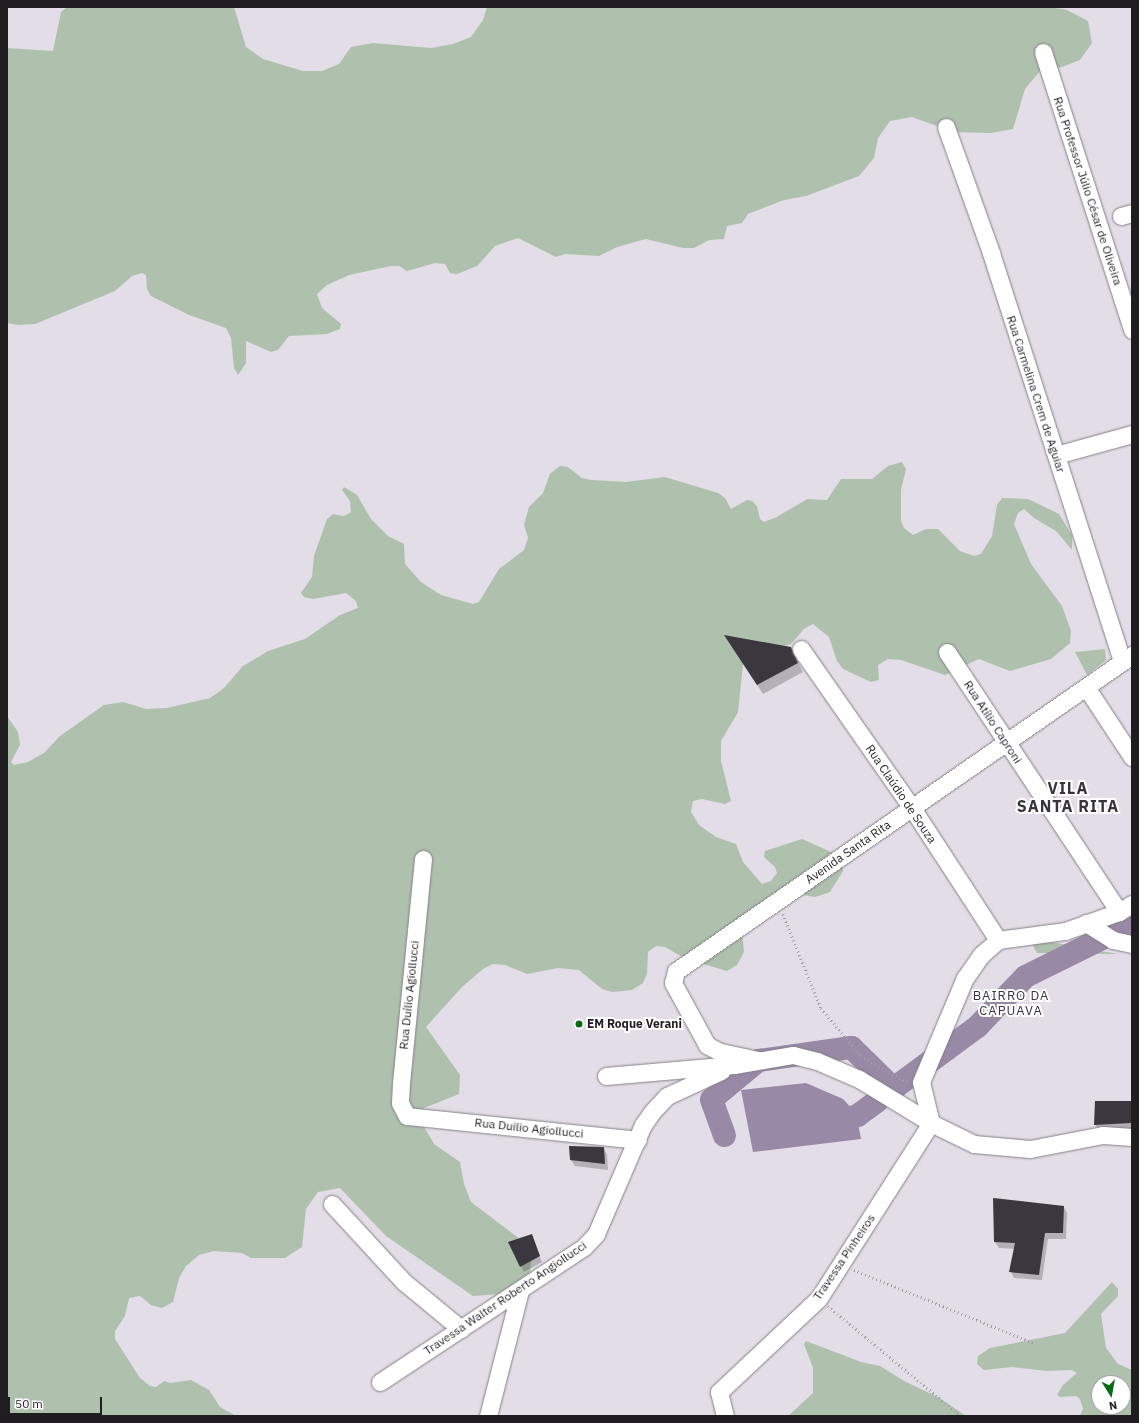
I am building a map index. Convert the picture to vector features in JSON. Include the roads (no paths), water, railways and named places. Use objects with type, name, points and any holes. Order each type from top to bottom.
[{"type":"street","name":"Rua Professor Júlio César de Oliveira","points":[[1043,52],[1132,330]]},
{"type":"street","name":"Rua Carmelina Crem de Aguiar","points":[[946,127],[991,254],[1056,455],[1127,659]]},
{"type":"street","points":[[1056,455],[1132,434]]},
{"type":"street","name":"Rua Claúdio de Souza","points":[[801,649],[912,808],[998,940]]},
{"type":"street","name":"Rua Atílio Caproni","points":[[947,652],[1007,742],[1125,908]]},
{"type":"street","name":"Avenida Santa Rita","points":[[758,1060],[720,1052],[707,1045],[673,983],[676,970],[1127,659]]},
{"type":"street","points":[[1086,687],[1132,757]]},
{"type":"street","name":"Rua Duílio Agiollucci","points":[[421,1116],[407,1116],[400,1103],[404,1032],[423,859]]},
{"type":"street","points":[[931,1123],[922,1082],[965,978],[981,955],[998,940],[1065,931],[1125,908]]},
{"type":"street","points":[[1086,923],[1113,940],[1132,944]]},
{"type":"street","points":[[606,1076],[734,1065],[792,1055],[817,1060],[859,1079],[931,1123],[974,1144],[1030,1149],[1103,1135],[1132,1137]]},
{"type":"street","name":"Travessa Walter Roberto Angiollucci","points":[[380,1382],[584,1247],[596,1234],[652,1112],[667,1096],[734,1065]]},
{"type":"street","name":"Rua Duilio Agiollucci","points":[[421,1116],[638,1140]]},
{"type":"street","name":"Travessa Pinheiros","points":[[725,1416],[719,1392],[819,1298],[931,1123]]},
{"type":"street","points":[[332,1204],[404,1282],[461,1329]]},
{"type":"street","points":[[488,1416],[520,1290]]},
{"type":"waterway","points":[[724,1135],[711,1099],[758,1060],[851,1047],[893,1088],[977,1026],[1025,976],[1132,923]]},
{"type":"waterway","points":[[841,1120],[857,1115],[876,1101]]},
{"type":"place","name":"EM Roque Verani","points":[[579,1024]]},
{"type":"district","name":"VILA SANTA RITA","points":[[1068,797]]},
{"type":"district","name":"BAIRRO DA CAPUAVA","points":[[1011,1004]]}]
